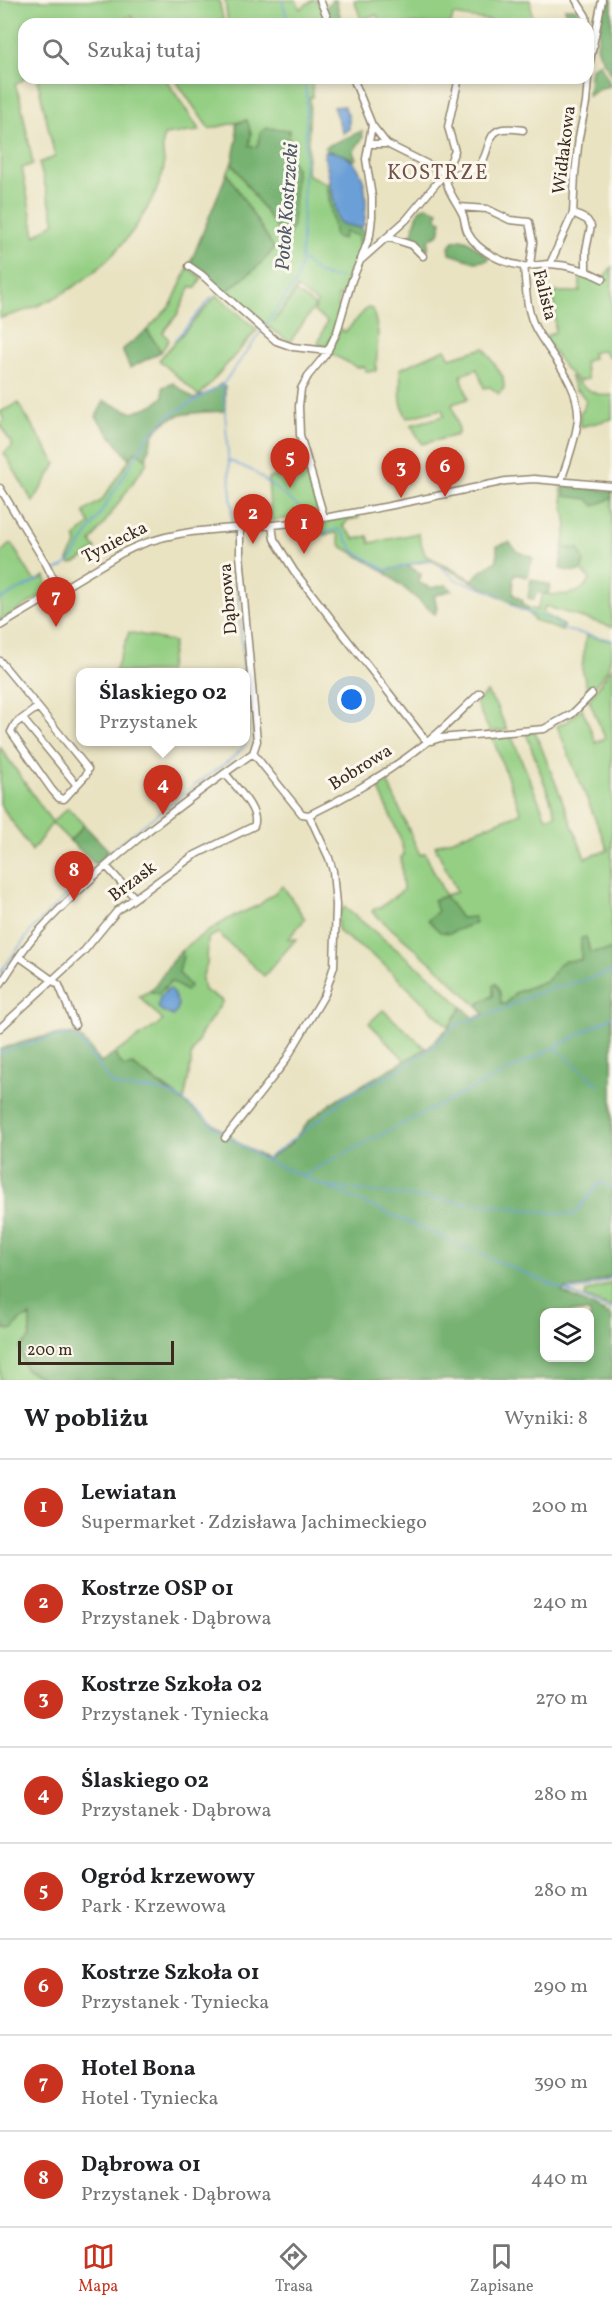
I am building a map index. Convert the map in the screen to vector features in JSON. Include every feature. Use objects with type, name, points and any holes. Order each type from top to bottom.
[{"type":"street","points":[[320,0],[328,18]]},
{"type":"street","points":[[576,0],[586,18]]},
{"type":"street","name":"Widłakowa","points":[[594,49],[602,0]]},
{"type":"street","points":[[355,84],[372,125],[387,144],[445,173],[466,173],[476,168],[485,160],[489,139],[497,131],[523,130]]},
{"type":"street","points":[[360,261],[406,220],[445,173],[455,150],[448,127],[458,84]]},
{"type":"street","name":"Widłakowa","points":[[550,264],[573,213],[578,146],[588,84]]},
{"type":"street","points":[[324,517],[300,435],[301,389],[328,351],[340,323],[347,293],[368,241],[372,217],[372,197],[366,159],[372,125]]},
{"type":"street","points":[[369,144],[387,144]]},
{"type":"street","name":"Falista","points":[[445,173],[446,184],[459,207],[468,234],[479,247],[493,256],[527,266],[526,291],[535,327],[564,372],[576,399],[578,420],[561,482]]},
{"type":"street","points":[[459,207],[487,209],[510,219],[529,222],[533,242],[527,266],[550,264],[586,270],[603,279]]},
{"type":"street","points":[[573,213],[588,220],[591,226],[586,250],[586,270]]},
{"type":"street","points":[[387,237],[412,245],[423,256]]},
{"type":"street","points":[[189,266],[283,345],[328,351]]},
{"type":"street","name":"Tyniecka","points":[[0,626],[122,553],[152,539],[173,534],[272,525],[324,517],[523,479],[612,486]]},
{"type":"street","points":[[0,488],[59,590]]},
{"type":"street","points":[[272,525],[278,547],[308,590],[426,740]]},
{"type":"street","name":"Dąbrowa","points":[[234,528],[240,555],[257,741],[254,753]]},
{"type":"street","points":[[0,661],[87,766],[88,771],[64,799],[59,798],[52,790],[11,732],[15,724],[38,707]]},
{"type":"street","name":"Bobrowa","points":[[309,815],[370,783],[426,740],[480,693]]},
{"type":"street","name":"Bobrowa","points":[[426,740],[532,730],[555,725],[572,714],[592,694]]},
{"type":"street","points":[[23,719],[76,784]]},
{"type":"street","points":[[0,985],[36,934],[107,867],[166,817],[254,753],[302,814],[309,815],[329,858],[333,871],[336,905],[334,966],[325,994],[284,1063],[225,1138]]},
{"type":"street","name":"Brzask","points":[[0,1028],[54,980],[84,951],[114,915],[135,898],[193,856],[254,826],[255,813],[225,773]]},
{"type":"street","points":[[107,867],[135,898]]},
{"type":"street","points":[[20,957],[54,980],[75,1025]]},
{"type":"green space","points":[[0,0],[219,0],[223,18],[133,18],[131,15],[126,18],[18,18],[18,83],[15,85],[20,98],[33,164],[22,168],[35,236],[55,222],[39,163],[55,157],[38,84],[169,84],[200,131],[164,135],[163,170],[147,209],[132,232],[96,270],[51,300],[0,318]]},
{"type":"green space","points":[[225,0],[296,0],[300,9],[313,0],[317,0],[324,16],[322,18],[227,18]]},
{"type":"green space","points":[[332,0],[336,0],[340,18],[330,18],[326,7]]},
{"type":"green space","points":[[354,0],[530,0],[532,18],[473,18],[453,15],[452,18],[378,18],[377,15],[361,18]]},
{"type":"green space","points":[[604,0],[612,0],[612,77],[597,46]]},
{"type":"green space","points":[[565,8],[575,8],[583,18],[567,18]]},
{"type":"green space","points":[[600,63],[611,86],[601,88],[588,96],[589,84],[594,84],[594,66]]},
{"type":"green space","points":[[178,84],[312,84],[307,174],[327,184],[335,237],[344,232],[357,235],[360,248],[363,248],[353,271],[349,273],[344,295],[338,296],[339,320],[328,345],[318,344],[327,321],[314,312],[317,303],[297,288],[274,322],[296,292],[315,306],[290,342],[269,329],[225,293],[257,267],[274,248],[227,173],[232,163],[289,235],[293,225],[296,169],[288,155],[289,131],[261,132],[257,147],[248,146],[251,134],[247,120],[209,129]]},
{"type":"green space","points":[[247,120],[251,134],[249,146],[257,147],[261,132],[267,128],[289,130],[288,154],[296,169],[293,225],[289,235],[282,236],[232,163],[237,138],[236,124]]},
{"type":"green space","points":[[362,131],[363,137],[353,152],[356,159],[326,151],[325,147]]},
{"type":"green space","points":[[227,173],[274,248],[257,267],[225,293],[190,264]]},
{"type":"green space","points":[[331,183],[338,220],[365,232],[363,248],[360,248],[357,235],[345,232],[343,239],[335,237],[327,184]]},
{"type":"green space","points":[[426,206],[438,211],[437,219],[442,221],[439,234],[429,239],[428,249],[422,249],[410,240],[419,210]]},
{"type":"green space","points":[[461,239],[468,241],[489,258],[488,260],[475,262],[450,254],[449,246]]},
{"type":"green space","points":[[612,267],[612,357],[609,357],[603,350],[592,353],[593,358],[584,362],[588,379],[579,381],[566,370],[544,337],[555,332],[554,292],[580,292],[580,271],[601,280]]},
{"type":"green space","points":[[188,268],[202,278],[196,288],[191,286],[177,315],[163,332],[169,340],[161,352],[147,330],[171,305]]},
{"type":"green space","points":[[217,295],[257,330],[199,396],[159,360]]},
{"type":"green space","points":[[367,308],[373,309],[378,332],[376,371],[365,371],[365,367],[356,367],[330,353],[340,329],[345,332]]},
{"type":"green space","points":[[147,330],[161,352],[130,368],[122,350]]},
{"type":"green space","points":[[484,348],[503,377],[504,388],[499,394],[490,387],[484,388],[477,369],[461,375],[468,399],[452,404],[459,430],[457,435],[422,444],[411,425],[444,416],[442,409],[407,418],[401,400],[400,369],[445,349],[450,358]]},
{"type":"green space","points":[[570,376],[595,393],[612,395],[612,419],[580,427],[580,412],[583,411],[586,400],[579,391],[576,391]]},
{"type":"green space","points":[[173,383],[194,399],[221,384],[225,387],[225,411],[185,414],[166,421],[153,436],[146,459],[136,451],[129,459],[96,417],[104,401],[133,413],[155,404],[163,397],[163,387]]},
{"type":"green space","points":[[18,403],[56,464],[33,502],[4,453],[13,446],[0,424],[4,420],[0,412]]},
{"type":"green space","points":[[136,450],[148,461],[91,542],[96,549],[79,561],[70,564],[68,560],[77,543],[75,537],[90,524],[84,512],[102,500]]},
{"type":"green space","points":[[306,470],[318,509],[315,514],[271,521],[268,478]]},
{"type":"green space","points":[[564,486],[565,496],[612,498],[612,627],[545,606],[543,613],[564,626],[562,631],[534,620],[527,611],[529,608],[537,610],[543,594],[570,594],[582,589],[590,579],[581,571],[584,561],[579,549],[563,548],[567,526],[561,487]]},
{"type":"green space","points":[[564,486],[612,491],[612,498],[594,506],[588,499],[565,496]]},
{"type":"green space","points":[[357,514],[359,518],[348,520],[343,526],[355,539],[368,536],[370,543],[418,533],[425,555],[473,580],[472,582],[431,560],[384,571],[341,546],[337,533],[316,534],[304,524],[327,523],[329,520]]},
{"type":"green space","points":[[509,542],[517,551],[533,558],[527,577],[515,574],[513,579],[513,594],[529,608],[527,611],[472,582],[480,572],[497,560],[497,546]]},
{"type":"green space","points":[[11,543],[33,579],[37,581],[45,576],[49,591],[0,621],[0,553]]},
{"type":"green space","points":[[563,548],[579,549],[584,561],[581,571],[560,569]]},
{"type":"green space","points":[[407,565],[421,574],[419,583],[431,588],[446,585],[452,590],[434,596],[437,608],[435,614],[384,571]]},
{"type":"green space","points":[[531,579],[550,585],[548,594],[536,593],[534,600],[528,598]]},
{"type":"green space","points":[[129,632],[174,642],[169,668],[116,668]]},
{"type":"green space","points":[[586,635],[612,641],[611,658],[607,670],[588,692],[582,669]]},
{"type":"green space","points":[[612,667],[612,950],[590,952],[586,937],[581,960],[565,961],[559,964],[548,980],[515,993],[506,1004],[501,1004],[500,993],[495,984],[493,996],[477,1006],[443,973],[372,912],[403,890],[401,857],[404,855],[401,840],[376,782],[385,776],[420,855],[425,853],[445,895],[457,892],[435,846],[521,813],[492,737],[511,735],[546,818],[556,815],[526,733],[535,731],[585,858],[608,850],[557,726],[568,721],[582,708],[596,743],[605,738],[589,700]]},
{"type":"green space","points":[[487,692],[497,707],[507,730],[490,732],[476,703]]},
{"type":"green space","points":[[0,747],[52,822],[68,808],[84,825],[70,841],[52,823],[32,851],[0,804]]},
{"type":"green space","points":[[84,825],[109,851],[95,864],[70,841]]},
{"type":"green space","points":[[283,886],[305,919],[288,939],[296,939],[264,976],[218,933],[208,938],[207,964],[202,978],[204,990],[223,1001],[201,1034],[191,1056],[184,1101],[133,1065],[124,1068],[114,1054],[163,1021],[139,996],[150,991],[158,994],[171,981],[186,991],[190,986],[178,973],[183,955],[181,951],[228,919],[259,905]]},
{"type":"green space","points":[[445,896],[461,918],[475,917],[475,923],[450,933],[440,932],[428,920],[438,911],[433,900]]},
{"type":"green space","points":[[344,907],[432,978],[462,1007],[449,1027],[382,963],[338,931],[338,915]]},
{"type":"green space","points":[[586,937],[590,952],[612,950],[612,1276],[582,1287],[565,1289],[562,1292],[612,1316],[612,1380],[46,1380],[25,1369],[20,1348],[30,1338],[30,1316],[20,1320],[12,1331],[5,1329],[2,1323],[0,1324],[0,1049],[52,1035],[72,1034],[88,1046],[101,1063],[114,1054],[124,1067],[132,1065],[245,1147],[267,1159],[289,1145],[310,1120],[337,1099],[426,1049],[449,1027],[462,1007],[474,1018],[484,1014],[477,1006],[493,996],[493,986],[496,984],[501,1004],[506,1004],[515,993],[548,980],[559,964],[565,961],[581,960],[581,938]]},
{"type":"green space","points":[[181,951],[183,955],[179,973],[190,986],[186,991],[171,981],[158,994],[150,991],[172,960]]},
{"type":"green space","points":[[383,1010],[426,1049],[406,1061],[369,1023]]},
{"type":"green space","points":[[612,1282],[612,1308],[585,1297],[586,1292]]},
{"type":"green space","points":[[30,1316],[30,1338],[25,1369],[46,1380],[0,1380],[0,1324]]},
{"type":"water","points":[[344,106],[349,117],[349,129],[343,133],[333,107]]},
{"type":"water","points":[[326,151],[350,159],[362,177],[366,200],[364,225],[361,228],[342,224],[338,220],[324,153]]},
{"type":"water","points":[[171,989],[178,1004],[173,1016],[158,1007],[160,997]]},
{"type":"waterway","name":"Potok Kostrzecki","points":[[282,0],[287,18]]},
{"type":"waterway","name":"Potok Kostrzecki","points":[[265,326],[296,282],[301,264],[307,98],[305,84]]},
{"type":"waterway","points":[[303,260],[324,276],[340,277]]},
{"type":"waterway","points":[[174,341],[212,297]]},
{"type":"waterway","name":"Potok Kostrzecki","points":[[233,525],[223,384],[261,332]]},
{"type":"waterway","points":[[54,571],[63,567],[74,556],[149,435],[170,415],[222,385]]},
{"type":"waterway","points":[[228,460],[253,471],[303,510],[306,516]]},
{"type":"waterway","points":[[309,525],[321,533],[338,529],[354,551],[387,571],[428,559],[433,561]]},
{"type":"waterway","name":"Potok Kostrzecki","points":[[233,530],[244,668]]},
{"type":"waterway","points":[[439,565],[456,580],[498,594],[520,610],[550,620],[565,630],[612,640]]},
{"type":"waterway","points":[[0,600],[40,579]]},
{"type":"waterway","name":"Potok Kostrzecki","points":[[194,786],[226,763],[243,746]]},
{"type":"waterway","name":"Potok Kostrzecki","points":[[141,827],[192,787]]},
{"type":"waterway","name":"Potok Kostrzecki","points":[[0,973],[33,928],[119,844],[140,828]]},
{"type":"waterway","points":[[266,1159],[319,1120],[345,1097],[400,1069],[433,1046],[456,1025],[494,1013],[537,993],[612,972]]},
{"type":"waterway","points":[[304,1175],[612,1017]]},
{"type":"waterway","points":[[0,1053],[45,1039],[72,1037]]},
{"type":"waterway","points":[[75,1037],[113,1084],[129,1089],[158,1090],[176,1097],[224,1134]]},
{"type":"waterway","points":[[556,1048],[599,1085]]},
{"type":"waterway","points":[[229,1137],[265,1160],[612,1311]]},
{"type":"waterway","points":[[331,1187],[574,1215],[600,1182],[612,1187]]},
{"type":"waterway","points":[[567,1291],[583,1289],[612,1278]]},
{"type":"place","name":"Ogród krzewowy","points":[[290,488]]},
{"type":"place","name":"Kostrze Szkoła 01","points":[[445,497]]},
{"type":"place","name":"Kostrze Szkoła 02","points":[[401,498]]},
{"type":"place","name":"Kostrze OSP 01","points":[[253,544]]},
{"type":"place","name":"Lewiatan","points":[[304,554]]},
{"type":"place","name":"Hotel Bona","points":[[56,627]]},
{"type":"place","name":"Ślaskiego 02","points":[[163,815]]},
{"type":"place","name":"Dąbrowa 01","points":[[74,901]]},
{"type":"district","name":"KOSTRZE","points":[[438,173]]}]
